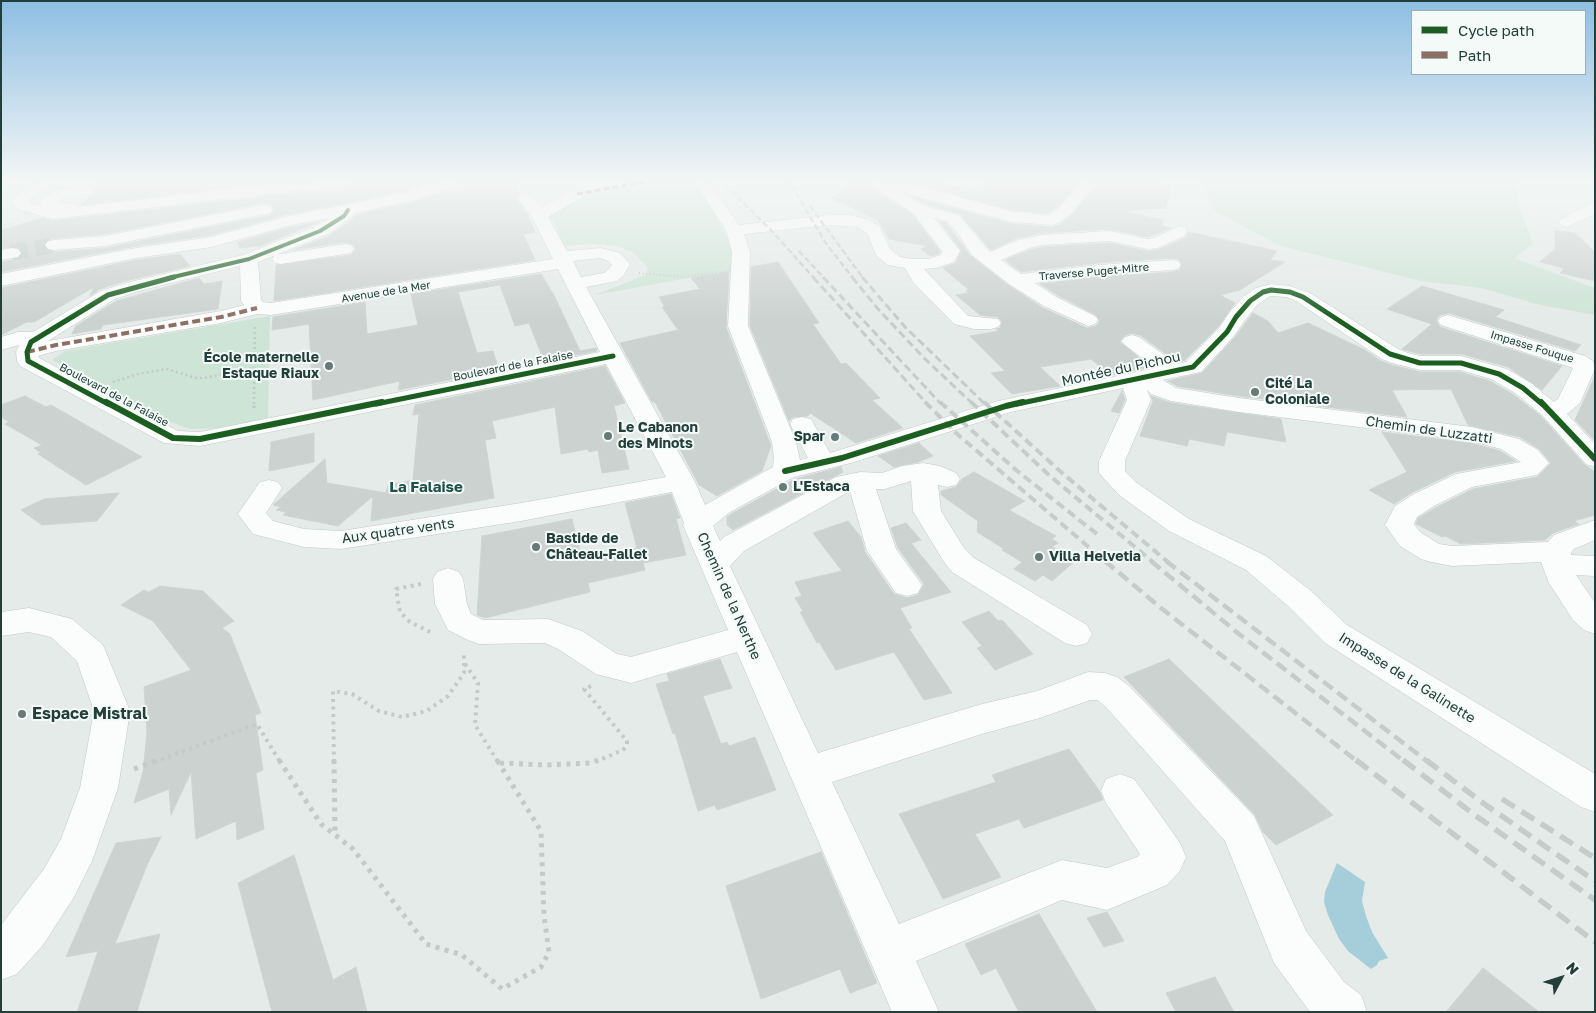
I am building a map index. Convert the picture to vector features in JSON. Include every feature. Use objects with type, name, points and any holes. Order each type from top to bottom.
[{"type":"street","points":[[54,245],[105,241],[192,225]]},
{"type":"street","points":[[1,280],[136,253],[212,242],[273,225]]},
{"type":"street","points":[[16,345],[108,295],[249,259],[320,231],[329,225]]},
{"type":"street","points":[[544,225],[612,356],[682,482],[697,525]]},
{"type":"street","points":[[731,225],[741,252],[738,326],[784,442],[787,458],[785,471]]},
{"type":"street","points":[[734,230],[779,225]]},
{"type":"street","points":[[866,225],[874,231],[882,251],[894,261],[911,264],[930,264],[948,258],[951,251],[931,225]]},
{"type":"street","points":[[960,225],[978,251],[1016,280],[1051,302],[1088,320]]},
{"type":"street","points":[[987,258],[1024,244],[1042,240],[1109,236],[1148,244],[1158,243],[1179,231]]},
{"type":"street","points":[[249,259],[277,259],[345,249]]},
{"type":"street","name":"Avenue de la Mer","points":[[16,345],[56,345],[221,317],[256,314],[601,253],[614,257],[621,264],[618,271],[610,277],[575,284]]},
{"type":"street","points":[[249,259],[251,301],[256,314]]},
{"type":"street","points":[[911,264],[920,278],[961,320],[974,323],[991,323]]},
{"type":"street","name":"Traverse Puget-Mitre","points":[[1016,280],[1098,270],[1172,265]]},
{"type":"street","name":"Montée du Pichou","points":[[785,471],[823,463],[1006,406],[1193,367],[1227,332],[1236,317],[1250,302],[1263,292],[1271,290],[1290,292],[1303,297],[1390,354],[1400,358],[1420,362],[1461,363],[1499,374],[1523,388],[1550,410],[1595,459]]},
{"type":"street","name":"Impasse Fouque","points":[[1448,321],[1577,361],[1585,366],[1568,404],[1560,409],[1550,410]]},
{"type":"street","points":[[1132,341],[1173,372]]},
{"type":"street","name":"Boulevard de la Falaise","points":[[16,345],[28,361],[173,438],[200,439],[612,356]]},
{"type":"street","name":"Chemin de Luzzatti","points":[[1140,379],[1171,394],[1239,405],[1472,434],[1510,444],[1529,455],[1536,463],[1528,469],[1466,480],[1424,500],[1405,512],[1399,525],[1410,539],[1432,552],[1452,556],[1556,558]]},
{"type":"street","name":"Impasse de la Galinette","points":[[1140,379],[1139,400],[1112,461],[1112,473],[1128,489],[1179,525],[1256,563],[1299,598],[1336,634],[1595,795]]},
{"type":"street","points":[[802,424],[823,463]]},
{"type":"street","name":"Chemin de la Nerthe","points":[[785,471],[720,506],[697,525],[916,1012]]},
{"type":"street","points":[[714,564],[734,544],[845,483],[860,480],[884,482],[902,474],[935,475],[927,511],[954,555],[963,565],[1076,634]]},
{"type":"street","points":[[860,480],[882,551],[907,585]]},
{"type":"street","name":"Aux quatre vents","points":[[268,488],[252,514],[264,528],[304,538],[341,540],[521,512],[682,482]]},
{"type":"street","points":[[1595,529],[1564,542],[1556,558],[1564,583],[1584,612],[1595,622]]},
{"type":"street","points":[[1556,558],[1595,566]]},
{"type":"street","points":[[436,582],[451,604],[459,622],[479,632],[548,631],[570,640],[608,665],[630,670],[747,637]]},
{"type":"street","points":[[1,624],[29,620],[61,627],[91,654],[112,711],[99,788],[78,848],[60,883],[27,929],[1,958]]},
{"type":"street","points":[[808,773],[982,719],[1040,704],[1088,686],[1105,687],[1117,696],[1240,830],[1290,947],[1328,998],[1344,1012]]},
{"type":"street","points":[[889,950],[1062,880],[1107,889],[1152,870],[1165,857],[1120,791]]},
{"type":"path","points":[[646,274],[684,277],[720,271]]},
{"type":"path","points":[[253,429],[256,314]]},
{"type":"path","points":[[84,390],[138,374],[167,370],[174,370],[196,378],[203,378],[254,368]]},
{"type":"path","points":[[436,582],[396,589],[400,612],[410,622],[436,635]]},
{"type":"path","points":[[335,835],[333,692],[352,694],[380,711],[402,717],[427,712],[448,696],[464,673],[463,648]]},
{"type":"path","points":[[158,760],[257,724],[321,824],[353,849],[426,944],[462,955],[502,989],[541,966],[549,952],[544,916],[541,831],[474,725],[478,683],[465,664]]},
{"type":"path","points":[[499,763],[546,765],[591,763],[623,750],[627,745],[627,741],[584,689],[630,670]]},
{"type":"green space","points":[[556,225],[721,225],[731,248],[733,270],[595,295],[645,275],[648,268],[633,252],[617,246],[592,244],[565,246],[557,232],[559,232]]},
{"type":"green space","points":[[1242,225],[1526,225],[1533,244],[1514,258],[1595,288],[1595,315],[1540,305],[1481,288],[1421,281],[1280,246]]},
{"type":"green space","points":[[270,316],[268,419],[219,428],[190,429],[171,422],[52,360],[65,351]]},
{"type":"water","points":[[1337,863],[1365,882],[1362,901],[1366,916],[1372,932],[1388,958],[1379,961],[1371,969],[1348,951],[1339,939],[1328,915],[1324,902],[1325,892]]},
{"type":"building","points":[[18,225],[150,225],[105,234],[48,239],[43,245],[46,250],[54,252],[105,248],[219,225],[247,225],[211,235],[136,246],[1,272],[1,262],[18,259],[23,253],[18,247],[1,248],[1,230]]},
{"type":"building","points":[[311,225],[260,246],[240,248],[238,242],[291,227]]},
{"type":"building","points":[[345,225],[532,225],[535,232],[523,234],[535,260],[274,301],[276,265],[351,255],[356,249],[352,244],[345,242],[293,250],[327,237]]},
{"type":"building","points":[[881,225],[921,225],[940,251],[939,254],[930,256],[921,249],[927,246],[889,239]]},
{"type":"building","points":[[942,225],[948,225],[971,256],[1008,285],[1043,308],[1087,328],[1096,326],[1100,321],[1096,315],[1040,284],[1098,277],[1172,272],[1180,270],[1182,264],[1178,259],[1172,258],[1098,263],[1021,272],[1005,260],[1042,247],[1109,243],[1148,251],[1158,250],[1186,237],[1189,232],[1277,251],[1270,260],[1285,262],[1240,290],[1220,295],[1235,303],[1218,327],[1185,360],[1177,362],[1140,335],[1131,333],[1124,336],[1120,342],[1151,367],[1111,375],[1091,359],[1040,367],[1060,386],[1012,394],[991,373],[1005,371],[970,336],[999,331],[996,329],[1000,328],[1002,322],[998,317],[980,315],[956,295],[969,293],[966,291],[969,290],[943,268],[956,263],[961,250]]},
{"type":"building","points":[[970,225],[1052,227],[1058,225],[1162,225],[1171,228],[1148,237],[1109,229],[1042,233],[1017,238],[991,250]]},
{"type":"building","points":[[1555,231],[1575,233],[1595,252],[1595,281],[1560,273],[1564,268],[1540,262],[1555,249]]},
{"type":"building","points":[[180,254],[190,266],[125,281],[100,289],[90,296],[94,287],[34,322],[27,322],[1,335],[1,288],[136,260]]},
{"type":"building","points":[[778,262],[819,323],[813,324],[841,364],[846,363],[880,398],[872,400],[903,428],[856,443],[810,413],[808,416],[793,417],[789,421],[750,326],[751,267]]},
{"type":"building","points":[[729,271],[726,327],[771,446],[762,471],[717,496],[699,485],[655,402],[652,402],[620,343],[678,330],[662,307],[665,307],[659,297],[700,289],[691,278]]},
{"type":"building","points":[[541,274],[554,295],[580,351],[596,348],[597,351],[544,361],[529,323],[515,326],[500,285],[458,292],[477,353],[493,351],[499,370],[398,390],[400,381],[313,400],[309,324],[272,330],[273,317],[365,302],[367,334],[418,325],[411,294]]},
{"type":"building","points":[[199,278],[204,284],[222,281],[218,309],[103,325],[101,329],[72,334],[76,326],[116,301]]},
{"type":"building","points":[[1422,286],[1504,310],[1495,317],[1581,345],[1575,351],[1449,313],[1440,315],[1436,320],[1440,327],[1562,366],[1542,390],[1508,367],[1462,354],[1420,354],[1402,349],[1432,324],[1387,309]]},
{"type":"building","points":[[1253,313],[1268,321],[1278,333],[1308,323],[1392,365],[1420,372],[1460,372],[1490,381],[1514,395],[1541,416],[1585,465],[1595,472],[1595,515],[1574,521],[1579,524],[1553,533],[1545,540],[1461,544],[1416,524],[1418,518],[1473,489],[1537,477],[1551,463],[1539,449],[1520,437],[1468,425],[1451,389],[1392,390],[1407,417],[1239,396],[1177,386],[1168,381],[1202,373],[1235,337]]},
{"type":"building","points":[[605,366],[625,403],[614,406],[629,469],[602,473],[598,450],[589,452],[588,449],[561,454],[555,407],[492,421],[496,438],[485,440],[494,498],[371,521],[373,496],[338,526],[283,515],[286,512],[276,510],[281,507],[273,505],[325,459],[327,483],[386,493],[388,485],[413,480],[419,414],[413,415],[415,405]]},
{"type":"building","points":[[1595,376],[1595,441],[1575,420]]},
{"type":"building","points":[[1122,391],[1125,400],[1119,413],[1111,411]]},
{"type":"building","points":[[25,396],[46,407],[51,405],[142,457],[86,485],[38,454],[41,453],[34,448],[42,445],[5,424],[9,422],[1,417],[1,405]]},
{"type":"building","points":[[1151,396],[1171,403],[1281,419],[1286,442],[1227,432],[1224,446],[1189,439],[1187,446],[1140,436],[1153,401]]},
{"type":"building","points":[[1382,432],[1471,443],[1500,451],[1516,461],[1455,472],[1413,492],[1394,504],[1369,490],[1407,472]]},
{"type":"building","points":[[314,433],[314,462],[269,471],[271,442]]},
{"type":"building","points":[[919,443],[933,456],[918,462],[894,467],[878,456]]},
{"type":"building","points":[[841,467],[843,472],[733,530],[727,525],[727,517],[731,514],[795,479]]},
{"type":"building","points":[[974,472],[1025,501],[1009,510],[1056,536],[1052,539],[1058,543],[1052,547],[1075,561],[1052,581],[1043,575],[1035,581],[1014,569],[1022,562],[977,532],[978,521],[941,495],[941,491],[956,487],[962,479]]},
{"type":"building","points":[[119,493],[97,521],[42,525],[21,510],[44,499]]},
{"type":"building","points":[[671,494],[680,518],[676,519],[686,555],[643,563],[645,570],[588,583],[590,592],[485,618],[477,615],[482,536],[572,519],[582,560],[637,548],[625,503]]},
{"type":"building","points":[[848,521],[861,537],[865,552],[894,594],[907,598],[918,595],[924,584],[898,548],[891,528],[906,523],[921,540],[911,543],[951,592],[900,608],[912,628],[909,629],[952,693],[924,700],[894,652],[836,670],[819,642],[817,643],[800,612],[803,611],[795,598],[802,596],[795,582],[842,571],[813,533]]},
{"type":"building","points":[[160,586],[203,591],[234,621],[222,628],[230,634],[261,713],[255,715],[263,770],[256,773],[264,829],[237,840],[236,821],[196,839],[191,772],[171,815],[169,789],[134,803],[143,772],[147,732],[144,687],[191,670],[153,621],[121,605],[144,590],[149,592]]},
{"type":"building","points":[[989,611],[998,621],[1002,620],[1033,654],[995,670],[977,648],[982,646],[962,622]]},
{"type":"building","points":[[720,659],[732,688],[703,696],[721,744],[727,742],[729,746],[755,737],[776,790],[717,810],[715,805],[698,811],[675,733],[673,734],[656,684],[669,681],[667,674]]},
{"type":"building","points":[[1169,659],[1333,815],[1276,845],[1263,832],[1255,815],[1124,677]]},
{"type":"building","points":[[1069,749],[1099,790],[1103,800],[1024,828],[1019,819],[975,834],[1001,877],[943,899],[899,814],[996,782],[992,775]]},
{"type":"building","points":[[161,837],[148,863],[115,944],[160,934],[137,1012],[77,1012],[98,951],[66,957],[116,843]]},
{"type":"building","points":[[821,852],[877,983],[850,993],[840,969],[761,999],[726,886]]},
{"type":"building","points":[[294,855],[333,980],[356,967],[367,1012],[272,1012],[238,883]]},
{"type":"building","points":[[1107,912],[1124,941],[1104,947],[1087,918]]},
{"type":"building","points":[[1039,914],[1097,1012],[1019,1012],[996,968],[981,975],[965,944]]},
{"type":"building","points":[[1483,968],[1539,1012],[1446,1012]]},
{"type":"building","points":[[1215,977],[1234,1012],[1176,1012],[1166,993]]},
{"type":"tunnel","points":[[12,253],[54,245]]},
{"type":"railway","points":[[766,225],[814,278]]},
{"type":"railway","points":[[815,225],[827,245],[853,278]]},
{"type":"railway","points":[[824,225],[863,278]]},
{"type":"railway","points":[[799,251],[824,278]]},
{"type":"railway","points":[[813,277],[927,404]]},
{"type":"railway","points":[[823,277],[941,404]]},
{"type":"railway","points":[[852,277],[878,309],[925,359],[973,404]]},
{"type":"railway","points":[[862,277],[906,328],[985,404]]},
{"type":"railway","points":[[940,402],[1016,470],[1097,534]]},
{"type":"railway","points":[[971,402],[1050,476],[1153,562]]},
{"type":"railway","points":[[984,402],[1061,472],[1168,562]]},
{"type":"railway","points":[[927,404],[956,433],[1106,562]]},
{"type":"railway","points":[[1105,561],[1161,608],[1358,762]]},
{"type":"railway","points":[[1151,561],[1239,634],[1405,762]]},
{"type":"railway","points":[[1166,561],[1428,762]]},
{"type":"railway","points":[[1356,760],[1595,942]]},
{"type":"railway","points":[[1403,760],[1472,813],[1595,900]]},
{"type":"railway","points":[[1426,760],[1483,803],[1595,881]]},
{"type":"railway","points":[[1502,799],[1595,858]]},
{"type":"marked path","points":[[27,352],[56,345],[221,317],[257,308]]},
{"type":"cycle path","points":[[329,225],[320,231],[249,259],[133,287],[108,295],[31,342],[27,352],[28,361],[173,438],[200,439],[613,356]]},
{"type":"cycle path","points":[[785,471],[842,458],[1006,406],[1193,367],[1227,332],[1236,317],[1250,301],[1263,292],[1271,290],[1290,292],[1303,297],[1390,354],[1400,358],[1420,363],[1461,363],[1499,374],[1523,388],[1550,410],[1595,459]]},
{"type":"place","name":"École maternelle Estaque Riaux","points":[[329,366]]},
{"type":"place","name":"Cité La Coloniale","points":[[1255,392]]},
{"type":"place","name":"Le Cabanon des Minots","points":[[608,436]]},
{"type":"place","name":"Spar","points":[[835,437]]},
{"type":"place","name":"L'Estaca","points":[[783,487]]},
{"type":"place","name":"Bastide de Château-Fallet","points":[[536,547]]},
{"type":"place","name":"Villa Helvetia","points":[[1039,557]]},
{"type":"place","name":"Espace Mistral","points":[[22,714]]},
{"type":"district","name":"La Falaise","points":[[426,487]]}]
